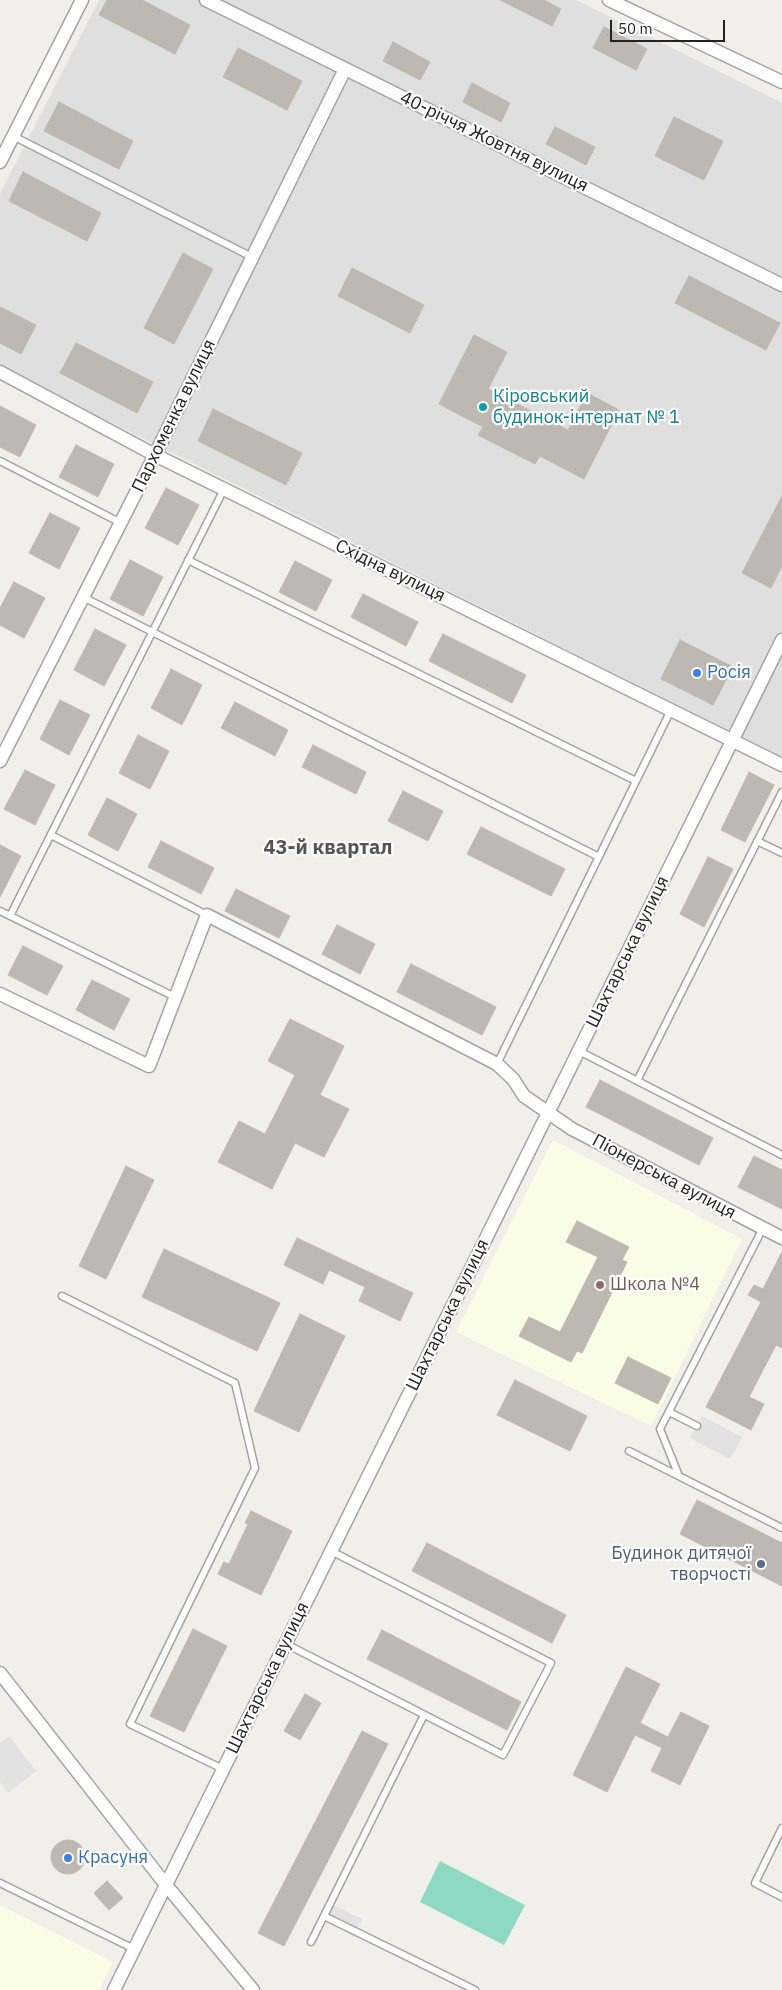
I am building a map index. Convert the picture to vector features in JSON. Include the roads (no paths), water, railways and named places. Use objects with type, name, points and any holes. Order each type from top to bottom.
[{"type":"street","points":[[0,162],[82,0]]},
{"type":"street","name":"40-річчя Жовтня вулиця","points":[[206,0],[782,285]]},
{"type":"street","points":[[609,0],[782,82]]},
{"type":"street","name":"Пархоменка вулиця","points":[[0,761],[155,455],[345,69]]},
{"type":"street","name":"Східна вулиця","points":[[0,372],[155,455],[782,765]]},
{"type":"street","name":"Шахтарська вулиця","points":[[114,1990],[782,640]]},
{"type":"street","points":[[0,994],[149,1066],[208,915]]},
{"type":"street","name":"Піонерська вулиця","points":[[208,915],[497,1064],[513,1078],[524,1096],[572,1129],[782,1238]]},
{"type":"street","points":[[0,1673],[166,1885],[253,1990]]},
{"type":"lane","points":[[13,136],[252,257]]},
{"type":"lane","points":[[0,461],[121,522]]},
{"type":"lane","points":[[10,916],[224,489]]},
{"type":"lane","points":[[188,560],[636,781]]},
{"type":"lane","points":[[83,597],[599,857]]},
{"type":"lane","points":[[497,1064],[671,710]]},
{"type":"lane","points":[[637,1081],[782,792]]},
{"type":"lane","points":[[51,835],[208,915]]},
{"type":"lane","points":[[757,842],[782,853]]},
{"type":"lane","points":[[0,911],[176,997]]},
{"type":"lane","points":[[579,1051],[782,1155]]},
{"type":"lane","points":[[679,1476],[660,1429],[763,1228]]},
{"type":"lane","points":[[62,1296],[235,1383],[255,1468],[130,1724],[223,1769]]},
{"type":"lane","points":[[669,1412],[696,1426]]},
{"type":"lane","points":[[629,1451],[782,1528]]},
{"type":"lane","points":[[286,1644],[503,1755],[551,1663],[332,1551]]},
{"type":"lane","points":[[311,1942],[424,1714]]},
{"type":"lane","points":[[782,1828],[755,1883],[782,1896]]},
{"type":"lane","points":[[0,1883],[134,1950]]},
{"type":"lane","points":[[324,1916],[475,1990]]},
{"type":"place","name":"Кіровський будинок-інтернат № 1","points":[[483,407]]},
{"type":"place","name":"Росія","points":[[697,673]]},
{"type":"place","name":"Школа №4","points":[[600,1285]]},
{"type":"place","name":"Будинок дитячої творчості","points":[[761,1564]]},
{"type":"place","name":"Красуня","points":[[68,1858]]},
{"type":"district","name":"43-й квартал","points":[[328,848]]}]
